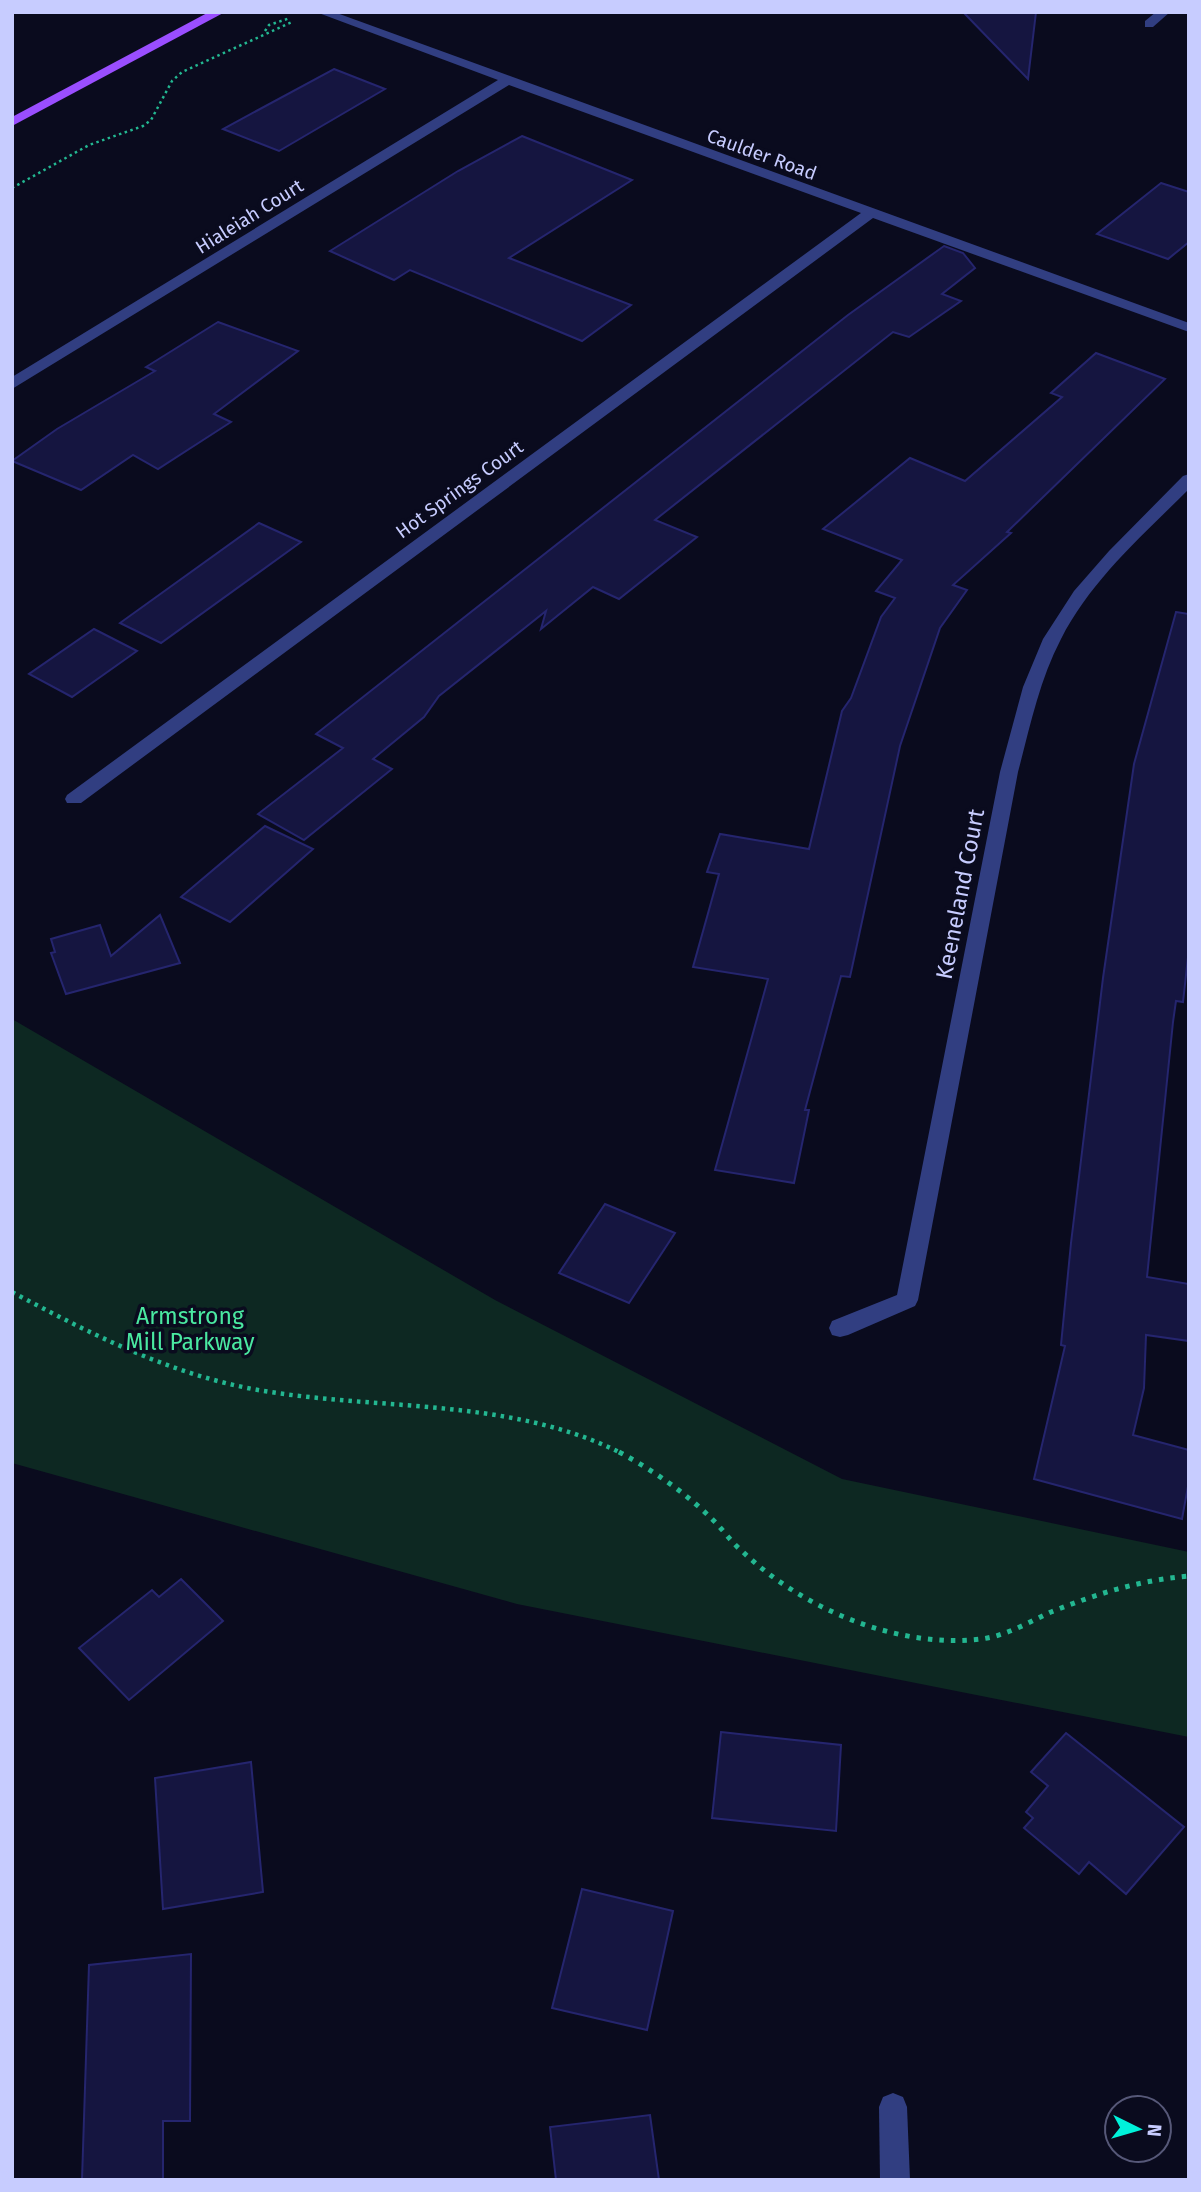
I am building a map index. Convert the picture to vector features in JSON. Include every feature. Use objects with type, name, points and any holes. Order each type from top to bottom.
[{"type":"main road","points":[[12,121],[219,12]]},
{"type":"street","name":"Caulder Road","points":[[322,12],[869,214],[1189,328]]},
{"type":"street","points":[[1149,24],[1164,12]]},
{"type":"street","name":"Hialeiah Court","points":[[12,384],[506,81]]},
{"type":"street","name":"Hot Springs Court","points":[[74,799],[869,214]]},
{"type":"street","name":"Keeneland Court","points":[[840,1328],[907,1300],[1009,772],[1027,701],[1053,639],[1089,584],[1189,479]]},
{"type":"street","points":[[893,2107],[895,2180]]},
{"type":"path","points":[[12,188],[89,145],[143,126],[151,120],[172,82],[182,72],[265,32],[292,23],[295,17],[281,19],[265,32]]},
{"type":"path","points":[[12,1292],[132,1353],[211,1380],[277,1391],[448,1407],[544,1423],[600,1443],[651,1471],[709,1515],[743,1554],[784,1583],[849,1617],[912,1637],[987,1639],[1116,1587],[1154,1577],[1189,1576]]},
{"type":"green space","name":"Armstrong Mill Parkway","points":[[12,1019],[495,1300],[842,1479],[1189,1552],[1189,1737],[517,1604],[12,1463]]},
{"type":"building","points":[[963,12],[1036,12],[1028,79]]},
{"type":"building","points":[[334,69],[385,89],[279,151],[223,129]]},
{"type":"building","points":[[522,136],[632,180],[509,258],[631,305],[582,341],[410,270],[394,280],[330,251],[458,171]]},
{"type":"building","points":[[1161,183],[1189,192],[1189,242],[1168,259],[1097,234]]},
{"type":"building","points":[[944,246],[963,253],[975,268],[942,294],[961,301],[909,337],[893,332],[655,520],[697,537],[619,599],[593,587],[541,629],[546,611],[439,696],[424,717],[373,759],[392,769],[304,840],[258,814],[343,748],[316,734],[848,315]]},
{"type":"building","points":[[218,322],[298,351],[214,414],[231,422],[158,469],[133,455],[81,490],[12,461],[57,429],[155,371],[146,367]]},
{"type":"building","points":[[1096,353],[1165,379],[1007,532],[1011,533],[953,585],[967,590],[940,628],[900,746],[850,977],[841,976],[805,1110],[809,1110],[794,1183],[715,1170],[768,979],[693,967],[719,874],[707,872],[720,834],[809,849],[842,711],[851,698],[881,617],[895,598],[876,591],[902,560],[823,529],[910,458],[965,481],[1062,397],[1051,393]]},
{"type":"building","points":[[259,523],[301,542],[161,643],[120,623]]},
{"type":"building","points":[[1176,612],[1189,614],[1189,948],[1183,1002],[1176,1001],[1173,1022],[1147,1277],[1189,1284],[1189,1341],[1146,1335],[1144,1388],[1133,1435],[1189,1450],[1189,1481],[1182,1519],[1034,1479],[1065,1346],[1061,1345],[1071,1243],[1103,978],[1134,764]]},
{"type":"building","points":[[94,629],[137,651],[72,697],[29,674]]},
{"type":"building","points":[[265,826],[313,849],[230,922],[181,897]]},
{"type":"building","points":[[160,915],[180,963],[66,994],[51,953],[55,952],[51,939],[100,925],[111,956]]},
{"type":"building","points":[[605,1204],[675,1233],[629,1303],[559,1273]]},
{"type":"building","points":[[181,1579],[223,1621],[129,1700],[79,1648],[152,1590],[159,1597]]},
{"type":"building","points":[[721,1732],[841,1745],[836,1831],[712,1818]]},
{"type":"building","points":[[1066,1733],[1184,1827],[1126,1894],[1089,1862],[1079,1874],[1024,1828],[1033,1818],[1026,1812],[1048,1786],[1031,1772]]},
{"type":"building","points":[[251,1762],[263,1892],[163,1909],[155,1778]]},
{"type":"building","points":[[582,1889],[673,1911],[647,2030],[552,2008]]},
{"type":"building","points":[[191,1954],[190,2121],[163,2121],[163,2180],[82,2180],[89,1965]]},
{"type":"building","points":[[650,2115],[659,2180],[556,2180],[550,2127]]}]
